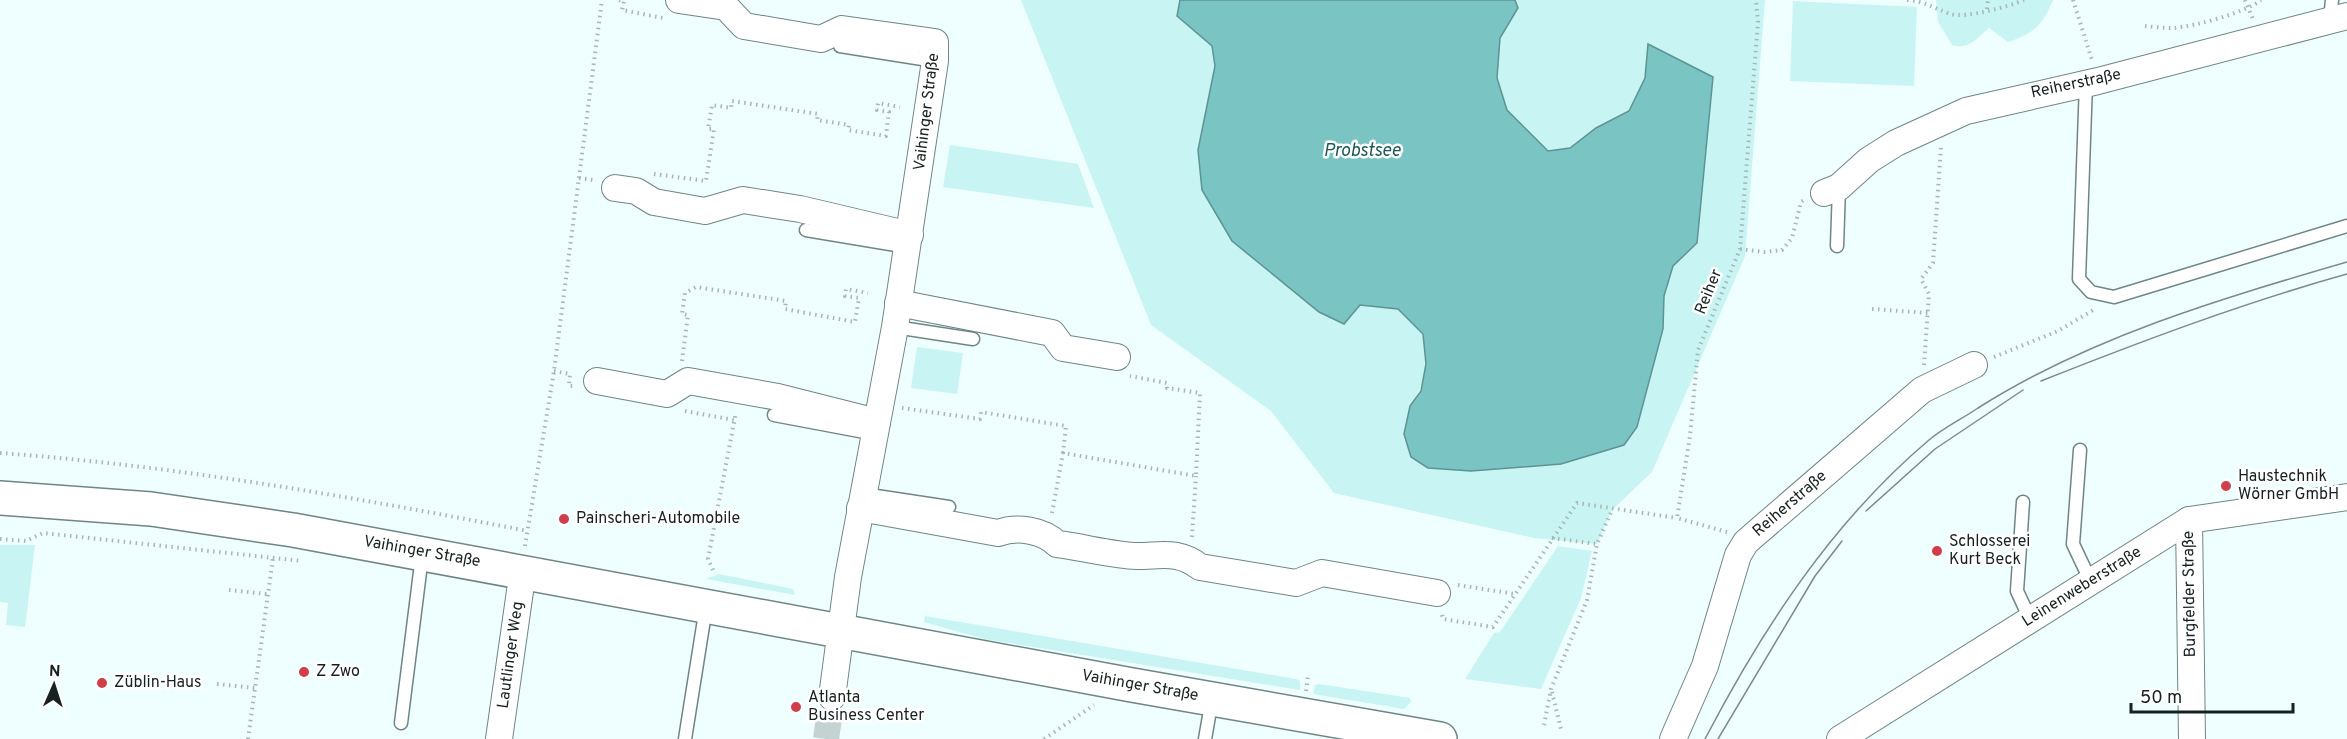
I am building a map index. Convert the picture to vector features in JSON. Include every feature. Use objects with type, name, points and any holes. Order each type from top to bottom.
[{"type":"main road","name":"Vaihinger Straße","points":[[0,498],[151,509],[276,527],[523,570],[706,606],[1440,739]]},
{"type":"street","name":"Vaihinger Straße","points":[[674,9],[726,7],[744,26],[821,39],[842,29],[935,42],[935,61],[909,241],[878,420],[861,501],[841,629]]},
{"type":"street","name":"Reiherstraße","points":[[1832,190],[1869,160],[1938,122],[1966,111],[2025,95],[2092,82],[2336,12]]},
{"type":"street","points":[[626,189],[654,202],[705,211],[743,200],[800,209],[909,241]]},
{"type":"street","points":[[896,315],[1052,333],[1064,348],[1117,357]]},
{"type":"street","name":"Reiherstraße","points":[[1673,739],[1705,666],[1738,555],[1746,542],[1922,390],[1974,365]]},
{"type":"street","points":[[597,381],[667,394],[688,381],[878,420]]},
{"type":"street","name":"Leinenweberstraße","points":[[1840,739],[2190,520],[2347,496]]},
{"type":"street","points":[[861,501],[998,533],[1010,529],[1048,534],[1057,544],[1138,556],[1158,553],[1189,558],[1200,567],[1296,583],[1322,573],[1437,593]]},
{"type":"street","name":"Burgfelder Straße","points":[[2190,520],[2192,739]]},
{"type":"street","name":"Lautlinger Weg","points":[[499,739],[523,570]]},
{"type":"street","points":[[832,697],[841,629]]},
{"type":"lane","points":[[840,46],[935,61]]},
{"type":"lane","points":[[2092,82],[2079,279],[2091,292],[2114,297],[2347,226]]},
{"type":"lane","points":[[1832,190],[1838,246]]},
{"type":"lane","points":[[806,230],[909,241]]},
{"type":"lane","points":[[896,315],[973,339]]},
{"type":"lane","points":[[774,416],[878,420]]},
{"type":"lane","points":[[2080,450],[2073,544],[2091,582]]},
{"type":"lane","points":[[861,501],[949,507]]},
{"type":"lane","points":[[2023,502],[2017,591],[2030,619]]},
{"type":"lane","points":[[401,723],[422,552]]},
{"type":"lane","points":[[685,739],[706,606]]},
{"type":"lane","points":[[1205,739],[1212,698]]},
{"type":"path","points":[[0,453],[71,458],[197,473],[528,531],[554,371],[602,0]]},
{"type":"path","points":[[619,0],[624,1],[622,10],[674,9]]},
{"type":"path","name":"Reiher","points":[[1677,518],[1690,436],[1698,350],[1740,249],[1758,22],[1756,0]]},
{"type":"path","points":[[1907,0],[1932,5],[1953,15],[1979,14],[1987,9],[2010,6],[2024,0]]},
{"type":"path","points":[[1987,9],[1988,0]]},
{"type":"path","points":[[2073,0],[2092,82]]},
{"type":"path","points":[[2145,26],[2173,28],[2190,25],[2249,7],[2261,0]]},
{"type":"path","points":[[626,189],[652,174],[706,182],[714,129],[708,129],[711,105],[731,108],[732,101],[818,114],[817,120],[849,125],[848,130],[886,136],[889,112],[877,110],[878,103],[900,107]]},
{"type":"path","points":[[1922,390],[1929,294],[1921,279],[1933,263],[1941,145]]},
{"type":"path","points":[[1740,249],[1764,252],[1782,250],[1792,238],[1800,202],[1832,190]]},
{"type":"path","points":[[688,381],[681,369],[688,315],[682,314],[685,293],[696,287],[786,301],[785,309],[855,322],[859,298],[845,296],[846,289],[868,293]]},
{"type":"path","points":[[1974,365],[2058,331],[2114,297]]},
{"type":"path","points":[[1872,309],[1928,313]]},
{"type":"path","points":[[1117,357],[1119,374],[1167,382],[1167,388],[1200,393],[1192,539]]},
{"type":"path","points":[[712,570],[708,559],[740,390]]},
{"type":"path","points":[[878,420],[980,419],[981,412],[1066,426],[1048,534]]},
{"type":"path","points":[[1063,453],[1196,476]]},
{"type":"path","points":[[1515,594],[1455,585],[1437,593],[1443,619],[1494,627],[1576,503],[1677,518],[1729,532],[1746,542]]},
{"type":"path","points":[[1544,725],[1551,689],[1587,600],[1597,544],[1612,510]]},
{"type":"path","points":[[248,739],[276,527]]},
{"type":"path","points":[[0,539],[26,541],[43,533],[308,562]]},
{"type":"path","points":[[1552,538],[1597,544]]},
{"type":"path","points":[[229,590],[267,594]]},
{"type":"path","points":[[217,684],[255,688]]},
{"type":"path","points":[[1551,689],[1561,729]]},
{"type":"path","points":[[1044,739],[1096,704]]},
{"type":"shaded area","points":[[1021,0],[1180,0],[1177,16],[1212,46],[1215,66],[1208,103],[1280,278],[1319,312],[1344,324],[1360,305],[1398,309],[1416,325],[1423,336],[1426,364],[1419,390],[1410,406],[1471,471],[1561,464],[1624,445],[1663,329],[1664,296],[1673,266],[1697,243],[1713,77],[1649,44],[1645,78],[1629,111],[1596,128],[1570,148],[1548,151],[1507,110],[1497,78],[1499,37],[1518,8],[1515,0],[1765,0],[1745,256],[1652,472],[1612,510],[1597,544],[1534,538],[1334,493],[1271,411],[1151,325]]},
{"type":"shaded area","points":[[1936,0],[2053,0],[2041,22],[2024,36],[2008,42],[1989,28],[1972,42],[1958,46],[1952,45],[1938,22]]},
{"type":"shaded area","points":[[1793,1],[1917,7],[1914,86],[1790,81]]},
{"type":"shaded area","points":[[950,145],[1078,164],[1094,208],[943,187]]},
{"type":"shaded area","points":[[917,347],[963,353],[957,394],[911,388]]},
{"type":"shaded area","points":[[0,545],[35,545],[25,627],[6,625],[8,603],[0,602]]},
{"type":"shaded area","points":[[1558,546],[1592,551],[1581,598],[1541,689],[1465,679],[1494,633],[1500,632]]},
{"type":"shaded area","points":[[719,574],[793,589],[795,595],[706,579]]},
{"type":"shaded area","points":[[925,616],[1296,679],[1300,681],[1300,690],[984,639],[924,622]]},
{"type":"shaded area","points":[[1315,685],[1410,698],[1411,702],[1404,709],[1313,694]]},
{"type":"water","name":"Probstsee","points":[[1180,0],[1515,0],[1518,8],[1500,38],[1497,78],[1507,110],[1548,151],[1570,148],[1596,128],[1629,111],[1645,78],[1648,44],[1713,77],[1697,243],[1673,266],[1664,296],[1663,329],[1637,427],[1624,445],[1561,464],[1471,471],[1428,468],[1411,457],[1404,434],[1410,406],[1421,391],[1426,364],[1423,334],[1398,309],[1360,305],[1344,324],[1319,312],[1232,241],[1202,190],[1198,150],[1215,66],[1212,46],[1177,16]]},
{"type":"tunnel","points":[[826,739],[832,697]]},
{"type":"tram line","points":[[1705,739],[1751,657],[1802,579],[1861,506],[1934,436],[2021,383],[2110,340],[2252,290],[2347,262]]},
{"type":"tram line","points":[[2041,381],[2193,323],[2347,274]]},
{"type":"tram line","points":[[1866,511],[1935,449],[2023,390]]},
{"type":"tram line","points":[[1718,739],[1815,576],[1842,541]]},
{"type":"place","name":"Haustechnik Wörner GmbH","points":[[2226,486]]},
{"type":"place","name":"Painscheri-Automobile","points":[[564,519]]},
{"type":"place","name":"Schlosserei Kurt Beck","points":[[1937,551]]},
{"type":"place","name":"Z Zwo","points":[[304,672]]},
{"type":"place","name":"Züblin-Haus","points":[[102,683]]},
{"type":"place","name":"Atlanta Business Center","points":[[796,707]]}]
